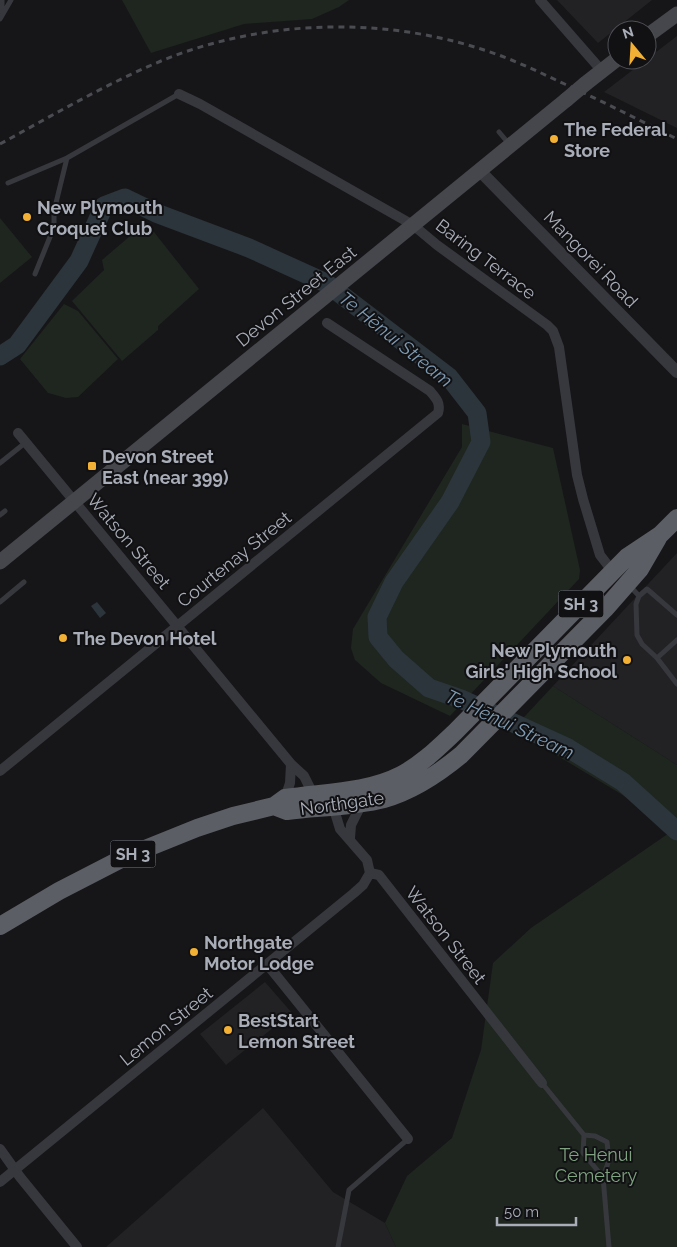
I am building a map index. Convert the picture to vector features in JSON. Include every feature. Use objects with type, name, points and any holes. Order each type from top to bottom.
[{"type":"highway","name":"Northgate","points":[[1,928],[59,891],[125,857],[197,828],[280,802],[313,794],[362,788],[396,778],[431,755],[627,557],[660,535],[677,518]]},
{"type":"highway","name":"Northgate","points":[[280,802],[287,811],[362,803],[383,799],[413,788],[439,772],[461,755],[531,684],[634,590],[640,569],[660,535]]},
{"type":"main road","points":[[657,29],[677,14]]},
{"type":"main road","name":"Devon Street East","points":[[0,562],[607,67]]},
{"type":"street","points":[[540,0],[602,71]]},
{"type":"street","name":"Baring Terrace","points":[[179,94],[200,104],[413,225],[553,331],[559,347],[577,475],[600,554],[613,572]]},
{"type":"street","name":"Mangorei Road","points":[[480,171],[677,372]]},
{"type":"street","name":"Courtenay Street","points":[[0,771],[426,425],[438,413],[440,408],[438,399],[430,390],[327,323]]},
{"type":"street","name":"Watson Street","points":[[18,434],[291,764],[304,776],[313,794]]},
{"type":"street","points":[[280,802],[291,777],[291,764]]},
{"type":"street","points":[[350,838],[351,823],[362,803]]},
{"type":"street","name":"Watson Street","points":[[332,806],[340,829],[350,838],[367,860],[370,873],[379,875],[542,1084]]},
{"type":"street","name":"Lemon Street","points":[[0,1182],[359,889],[368,879],[370,873]]},
{"type":"street","points":[[267,964],[408,1140]]},
{"type":"street","points":[[0,1149],[77,1247]]},
{"type":"lane","points":[[1,16],[2,0]]},
{"type":"lane","points":[[1,16],[10,0]]},
{"type":"lane","points":[[8,183],[67,158],[179,94]]},
{"type":"lane","points":[[499,132],[510,145]]},
{"type":"lane","points":[[35,274],[54,227],[54,211],[67,158]]},
{"type":"lane","points":[[0,463],[25,443]]},
{"type":"lane","points":[[0,515],[5,511]]},
{"type":"lane","points":[[0,602],[24,582]]},
{"type":"lane","points":[[677,615],[647,589],[634,590],[637,635],[642,644],[657,658],[677,684]]},
{"type":"lane","points":[[657,658],[677,640]]},
{"type":"lane","points":[[542,1084],[584,1135],[595,1136],[607,1142],[609,1160],[603,1177],[609,1247]]},
{"type":"lane","points":[[584,1135],[582,1153],[603,1177]]},
{"type":"lane","points":[[338,1247],[349,1190],[408,1140]]},
{"type":"shaded area","points":[[557,0],[652,0],[627,20],[607,20],[607,36],[598,43]]},
{"type":"shaded area","points":[[677,36],[677,128],[604,92],[633,70],[657,70],[657,51]]},
{"type":"shaded area","name":"New Plymouth Girls' High School","points":[[677,553],[677,765],[553,686]]},
{"type":"shaded area","points":[[97,602],[106,613],[100,618],[91,606]]},
{"type":"shaded area","points":[[265,982],[292,1013],[226,1065],[200,1034]]},
{"type":"shaded area","points":[[263,1108],[333,1192],[385,1223],[396,1247],[106,1247]]},
{"type":"green space","points":[[122,0],[349,0],[339,7],[312,19],[244,24],[151,53]]},
{"type":"green space","points":[[0,218],[32,257],[0,283]]},
{"type":"green space","points":[[143,225],[154,232],[199,289],[158,326],[158,330],[122,361],[72,301],[104,270],[102,260]]},
{"type":"green space","points":[[64,304],[78,311],[118,359],[78,397],[66,398],[48,393],[20,359]]},
{"type":"green space","points":[[462,424],[553,448],[580,570],[579,579],[450,716],[381,683],[355,660],[351,648],[353,629],[462,447]]},
{"type":"green space","name":"Te Henui Cemetery","points":[[553,686],[677,765],[677,1247],[396,1247],[385,1223],[407,1176],[452,1138],[481,1050],[493,963],[531,928],[675,829],[513,729]]},
{"type":"waterway","name":"Te Hēnui Stream","points":[[0,356],[17,345],[79,261],[104,206],[125,198],[156,213],[249,248],[326,283],[449,377],[477,413],[481,442],[450,502],[394,582],[377,617],[378,637],[396,659],[429,688],[461,699],[568,748],[623,782],[677,831]]},
{"type":"railway","points":[[0,144],[140,70],[199,47],[279,30],[320,27],[361,27],[402,31],[442,38],[481,49],[539,72],[677,139]]},
{"type":"place","name":"The Federal Store","points":[[554,139]]},
{"type":"place","name":"New Plymouth Croquet Club","points":[[27,217]]},
{"type":"place","name":"Devon Street East (near 399)","points":[[92,466]]},
{"type":"place","name":"The Devon Hotel","points":[[63,638]]},
{"type":"place","name":"New Plymouth Girls' High School","points":[[627,660]]},
{"type":"place","name":"Northgate Motor Lodge","points":[[194,952]]},
{"type":"place","name":"BestStart Lemon Street","points":[[228,1030]]}]
